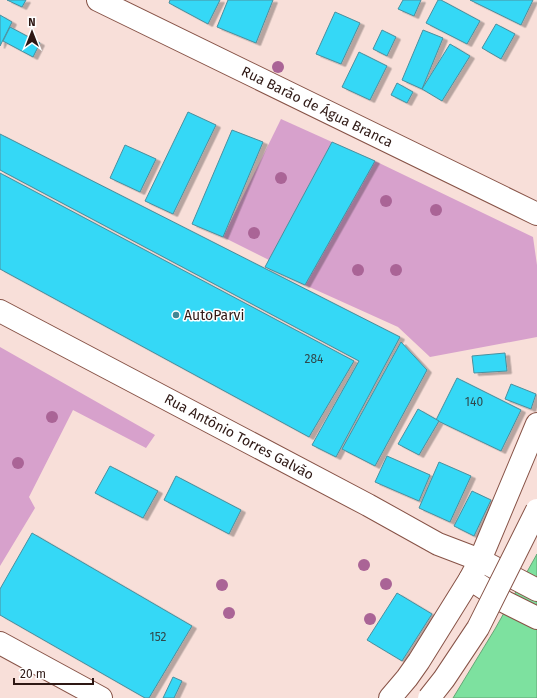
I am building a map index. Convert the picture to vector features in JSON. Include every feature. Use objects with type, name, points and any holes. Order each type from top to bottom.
[{"type":"main road","name":"Rua Barão de Água Branca","points":[[98,0],[537,214]]},
{"type":"main road","name":"Rua Antônio Torres Galvão","points":[[0,311],[368,505],[438,544],[480,560],[537,590]]},
{"type":"main road","points":[[390,698],[419,662],[470,579],[480,560],[537,424]]},
{"type":"main road","points":[[429,698],[444,679],[478,628],[537,510]]},
{"type":"main road","points":[[470,579],[506,602],[537,618]]},
{"type":"main road","points":[[0,643],[101,698]]},
{"type":"shaded area","points":[[281,119],[332,142],[269,260],[223,237]]},
{"type":"shaded area","points":[[375,161],[533,237],[537,265],[537,337],[430,357],[398,327],[305,285]]},
{"type":"shaded area","points":[[0,347],[155,435],[146,448],[73,410],[29,497],[35,508],[0,566]]},
{"type":"shaded area","points":[[537,554],[537,698],[453,698],[495,629]]},
{"type":"building","points":[[7,0],[26,0],[22,7]]},
{"type":"building","points":[[170,0],[220,0],[208,24],[169,3]]},
{"type":"building","points":[[228,0],[273,0],[256,43],[217,27]]},
{"type":"building","points":[[403,0],[421,0],[414,16],[398,9]]},
{"type":"building","points":[[438,0],[441,0],[480,21],[467,44],[426,23]]},
{"type":"building","points":[[470,0],[533,0],[521,25]]},
{"type":"building","points":[[335,12],[360,23],[341,64],[316,54]]},
{"type":"building","points":[[0,15],[12,22],[0,46]]},
{"type":"building","points":[[496,24],[515,34],[501,59],[482,48]]},
{"type":"building","points":[[10,27],[40,43],[33,57],[3,41]]},
{"type":"building","points":[[382,30],[396,37],[387,56],[373,49]]},
{"type":"building","points":[[423,30],[443,38],[422,89],[402,80]]},
{"type":"building","points":[[450,44],[470,56],[442,101],[422,89]]},
{"type":"building","points":[[359,52],[387,66],[370,100],[342,87]]},
{"type":"building","points":[[397,83],[413,92],[407,103],[391,95]]},
{"type":"building","points":[[188,112],[216,125],[173,214],[145,201]]},
{"type":"building","points":[[232,130],[263,142],[223,237],[192,224]]},
{"type":"building","points":[[0,134],[400,337],[336,457],[312,445],[359,361],[0,170]]},
{"type":"building","points":[[332,142],[375,161],[305,285],[265,267]]},
{"type":"building","points":[[125,145],[156,159],[140,192],[110,178]]},
{"type":"building","name":"AutoParvi","points":[[0,173],[354,361],[309,437],[0,269]]},
{"type":"building","points":[[401,342],[427,370],[375,466],[342,449]]},
{"type":"building","points":[[505,353],[507,371],[474,373],[472,356]]},
{"type":"building","points":[[457,378],[521,410],[501,451],[436,420]]},
{"type":"building","points":[[511,384],[536,394],[531,409],[505,399]]},
{"type":"building","points":[[418,409],[439,421],[419,455],[398,444]]},
{"type":"building","points":[[387,456],[430,475],[419,501],[375,482]]},
{"type":"building","points":[[439,462],[471,476],[450,522],[419,508]]},
{"type":"building","points":[[110,466],[158,491],[143,518],[95,493]]},
{"type":"building","points":[[176,476],[241,510],[229,534],[164,500]]},
{"type":"building","points":[[472,491],[491,500],[474,536],[454,526]]},
{"type":"building","points":[[32,533],[192,626],[149,698],[145,698],[0,615],[0,589]]},
{"type":"building","points":[[397,593],[432,614],[402,661],[367,640]]},
{"type":"building","points":[[173,677],[182,681],[174,698],[163,698]]},
{"type":"place","name":"AutoParvi","points":[[176,315]]}]
